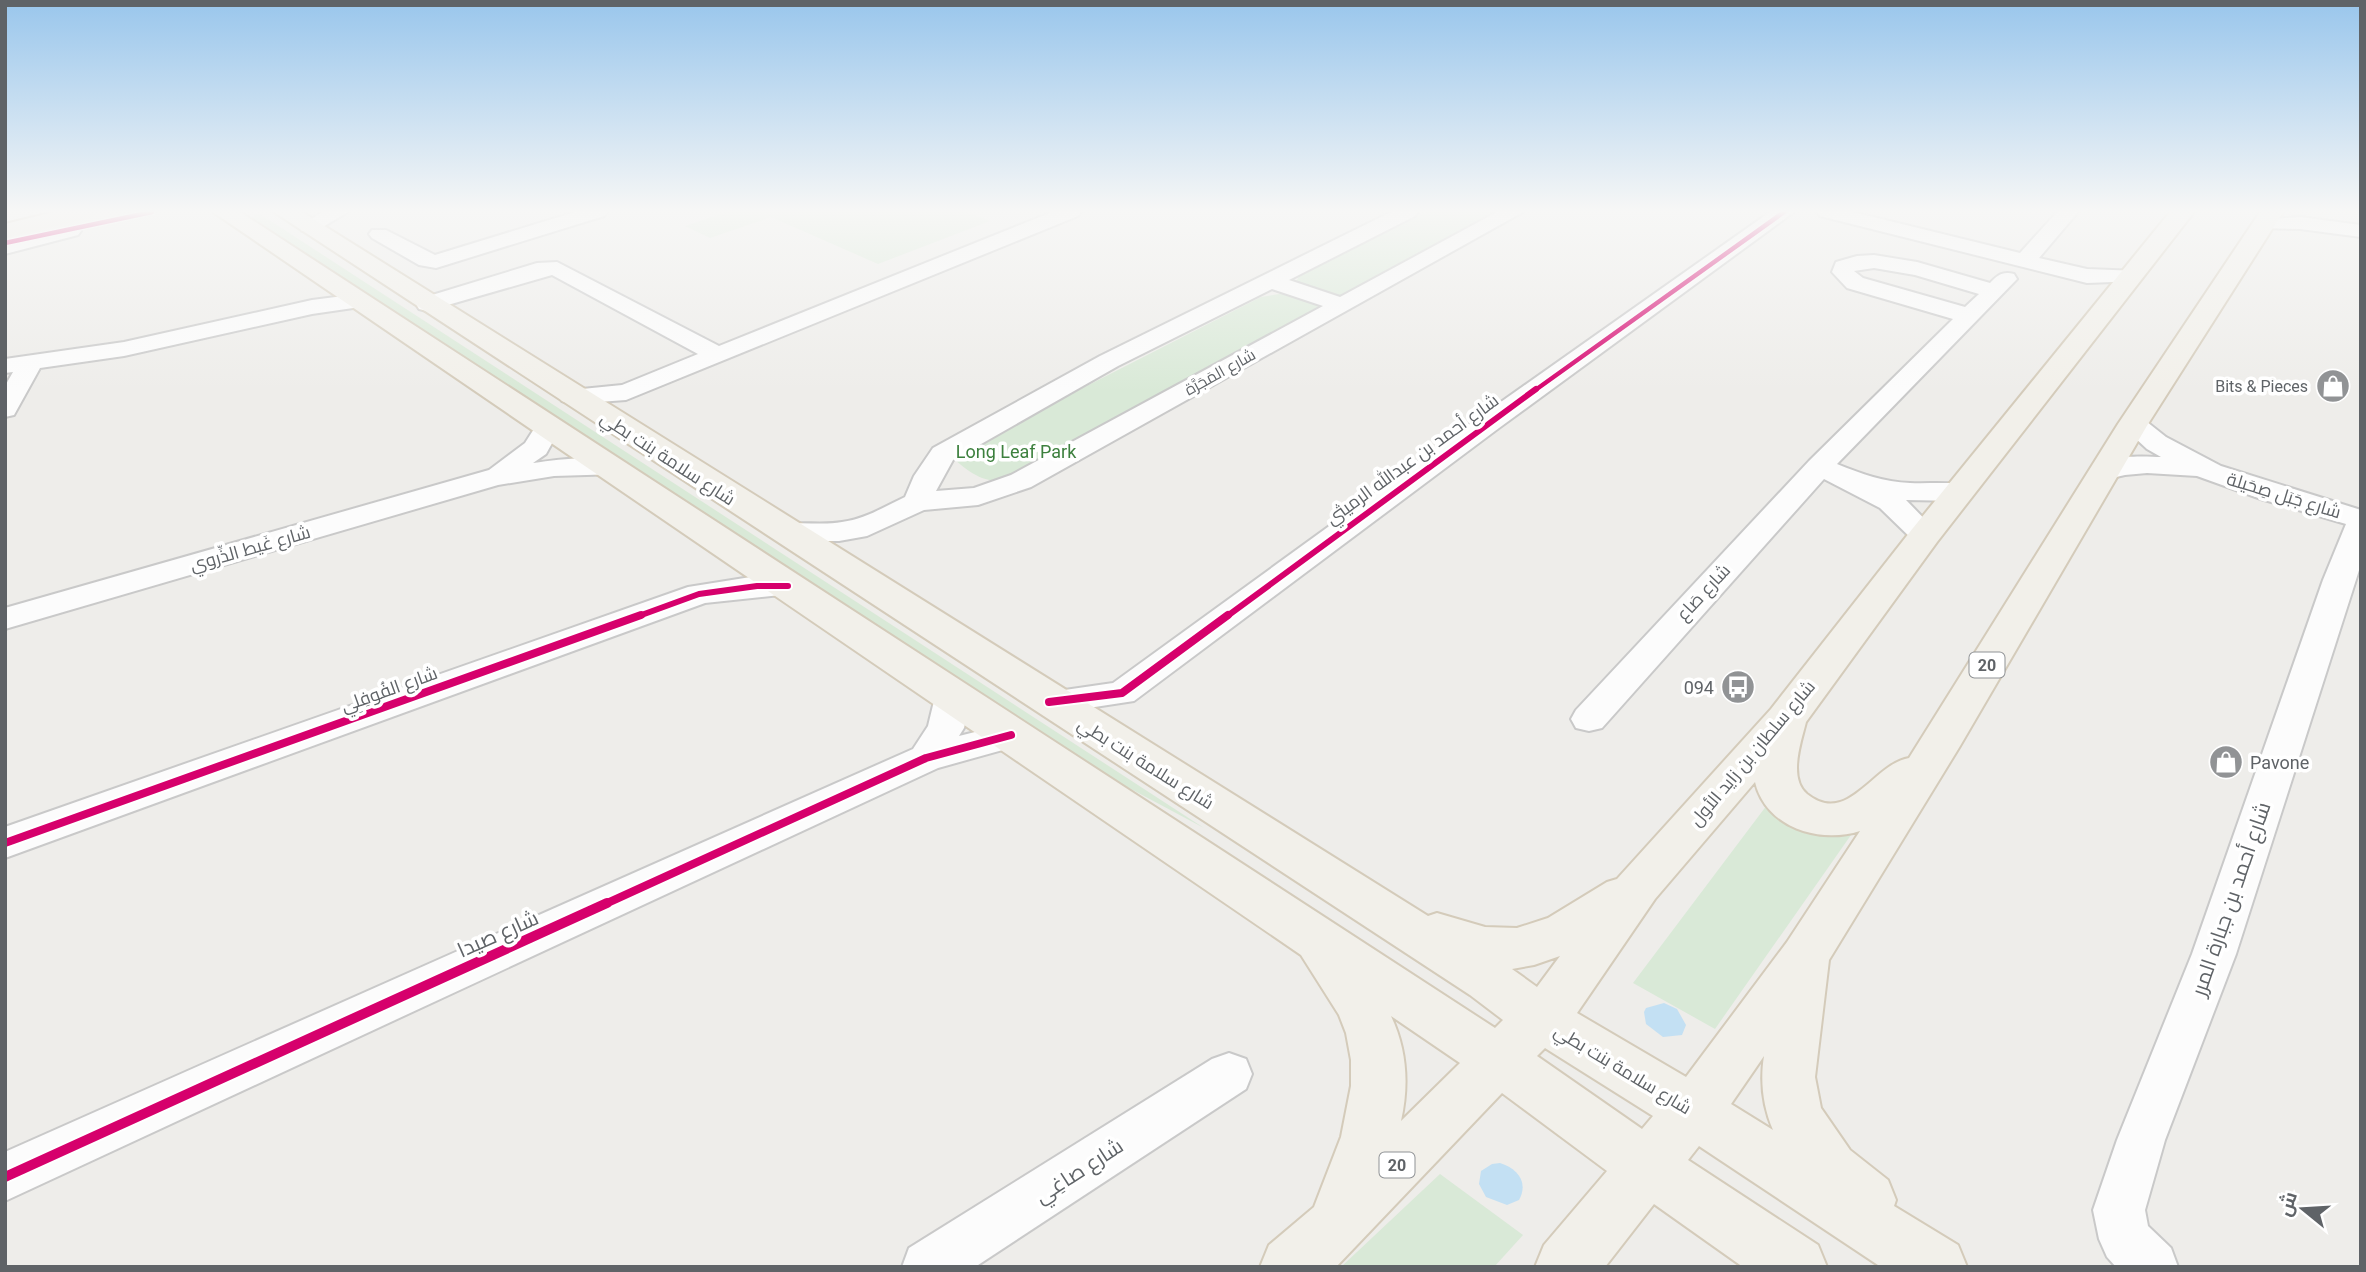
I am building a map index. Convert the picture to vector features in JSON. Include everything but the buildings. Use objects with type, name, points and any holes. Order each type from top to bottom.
[{"type":"main road","points":[[317,271],[1498,1059],[1649,1167],[1796,1267]]},
{"type":"main road","name":"شارع سلامة بنت بطي","points":[[383,271],[427,304],[571,396],[618,407],[785,532],[1488,980],[1540,1018],[1692,1111],[1936,1267]]},
{"type":"main road","name":"شارع سلطان بن زايد الأول","points":[[1291,1267],[1337,1226],[1567,988],[1638,886],[1786,719],[1925,534],[1960,492],[2111,283],[2123,271]]},
{"type":"main road","name":"20","points":[[1566,1267],[1711,1088],[1805,956],[1939,746],[2133,424],[2233,271]]},
{"type":"main road","points":[[1786,719],[1778,752],[1776,779],[1785,800],[1809,817],[1833,821],[1855,816],[1939,746]]},
{"type":"main road","points":[[1386,915],[1469,944],[1503,949],[1544,942],[1587,919],[1638,886]]},
{"type":"main road","points":[[1314,936],[1362,1009],[1380,1056],[1379,1104],[1337,1226]]},
{"type":"main road","points":[[1805,956],[1788,1077],[1795,1117],[1830,1169],[1947,1267]]},
{"type":"street","points":[[427,304],[534,271]]},
{"type":"street","points":[[563,271],[718,355]]},
{"type":"street","points":[[618,407],[718,355],[925,271]]},
{"type":"street","points":[[917,502],[943,454],[1078,379],[1290,271]]},
{"type":"street","name":"شارع المَجَرَّة","points":[[785,532],[830,533],[867,527],[917,502],[998,491],[1021,481],[1403,271]]},
{"type":"street","name":"شارع أحمد بن عبدالله الرميثي","points":[[1049,702],[1122,692],[1499,415],[1701,271]]},
{"type":"street","name":"شارع صَاع","points":[[1843,271],[1846,278],[1855,283],[1969,316]]},
{"type":"street","name":"شارع صَاع","points":[[1589,719],[1819,467],[2000,285],[1932,271]]},
{"type":"street","points":[[2065,271],[2111,283]]},
{"type":"street","points":[[1271,281],[1341,305]]},
{"type":"street","points":[[5,366],[173,340],[324,304],[348,294]]},
{"type":"street","points":[[5,409],[31,362]]},
{"type":"street","name":"شارع جَبَل صِحَيلة","points":[[2133,424],[2152,442],[2207,471],[2361,521]]},
{"type":"street","name":"شارع غَيط الذِّروي","points":[[495,477],[533,451],[548,427]]},
{"type":"street","name":"شارع جَبَل صِحَيلة","points":[[2103,472],[2120,466],[2148,464],[2207,471]]},
{"type":"street","points":[[935,465],[959,482],[998,491]]},
{"type":"street","points":[[1819,467],[1857,482],[1895,503],[1911,516],[1925,534]]},
{"type":"street","name":"شارع غَيط الذِّروي","points":[[5,619],[495,477],[551,469],[609,468]]},
{"type":"street","points":[[1857,482],[1908,492],[1960,492]]},
{"type":"street","name":"شارع أحمد بن جبارة المرر","points":[[2152,1267],[2125,1239],[2119,1210],[2141,1140],[2214,954],[2361,521]]},
{"type":"street","points":[[844,570],[849,555],[867,527]]},
{"type":"street","name":"شارع الفُوفِلِي","points":[[699,594],[716,580],[736,552]]},
{"type":"street","name":"شارع الفُوفِلِي","points":[[5,844],[699,594],[757,586],[788,586]]},
{"type":"street","points":[[1121,747],[1118,722],[1122,692]]},
{"type":"street","points":[[926,758],[946,728],[953,697]]},
{"type":"street","name":"شارع صيدا","points":[[5,1177],[926,758],[1010,735]]},
{"type":"street","name":"شارع صاغِي","points":[[928,1267],[1229,1074]]},
{"type":"green space","points":[[328,271],[348,271],[1204,828],[1056,749],[787,580]]},
{"type":"green space","points":[[1308,271],[1393,271],[1344,297],[1334,297],[1296,282],[1299,276]]},
{"type":"green space","name":"Long Leaf Park","points":[[1285,293],[1316,303],[1319,309],[1019,480],[999,481],[977,476],[954,459],[961,450],[1261,297]]},
{"type":"green space","points":[[1770,801],[1829,834],[1851,835],[1715,1029],[1633,983]]},
{"type":"green space","points":[[1440,1174],[1523,1235],[1494,1267],[1341,1267]]},
{"type":"water","points":[[1664,1003],[1677,1009],[1686,1025],[1682,1035],[1663,1037],[1646,1024],[1646,1008]]},
{"type":"water","points":[[1500,1163],[1516,1172],[1523,1187],[1519,1200],[1507,1205],[1486,1197],[1479,1184],[1481,1171],[1492,1164]]},
{"type":"cycle path","points":[[1049,702],[1122,693],[1490,422],[1701,271]]},
{"type":"cycle path","points":[[5,843],[699,594],[757,586],[788,586]]},
{"type":"cycle path","points":[[5,1177],[926,758],[1011,735]]},
{"type":"place","name":"Bits & Pieces","points":[[2333,386]]},
{"type":"place","name":"094","points":[[1738,687]]},
{"type":"place","name":"Pavone","points":[[2226,762]]}]
